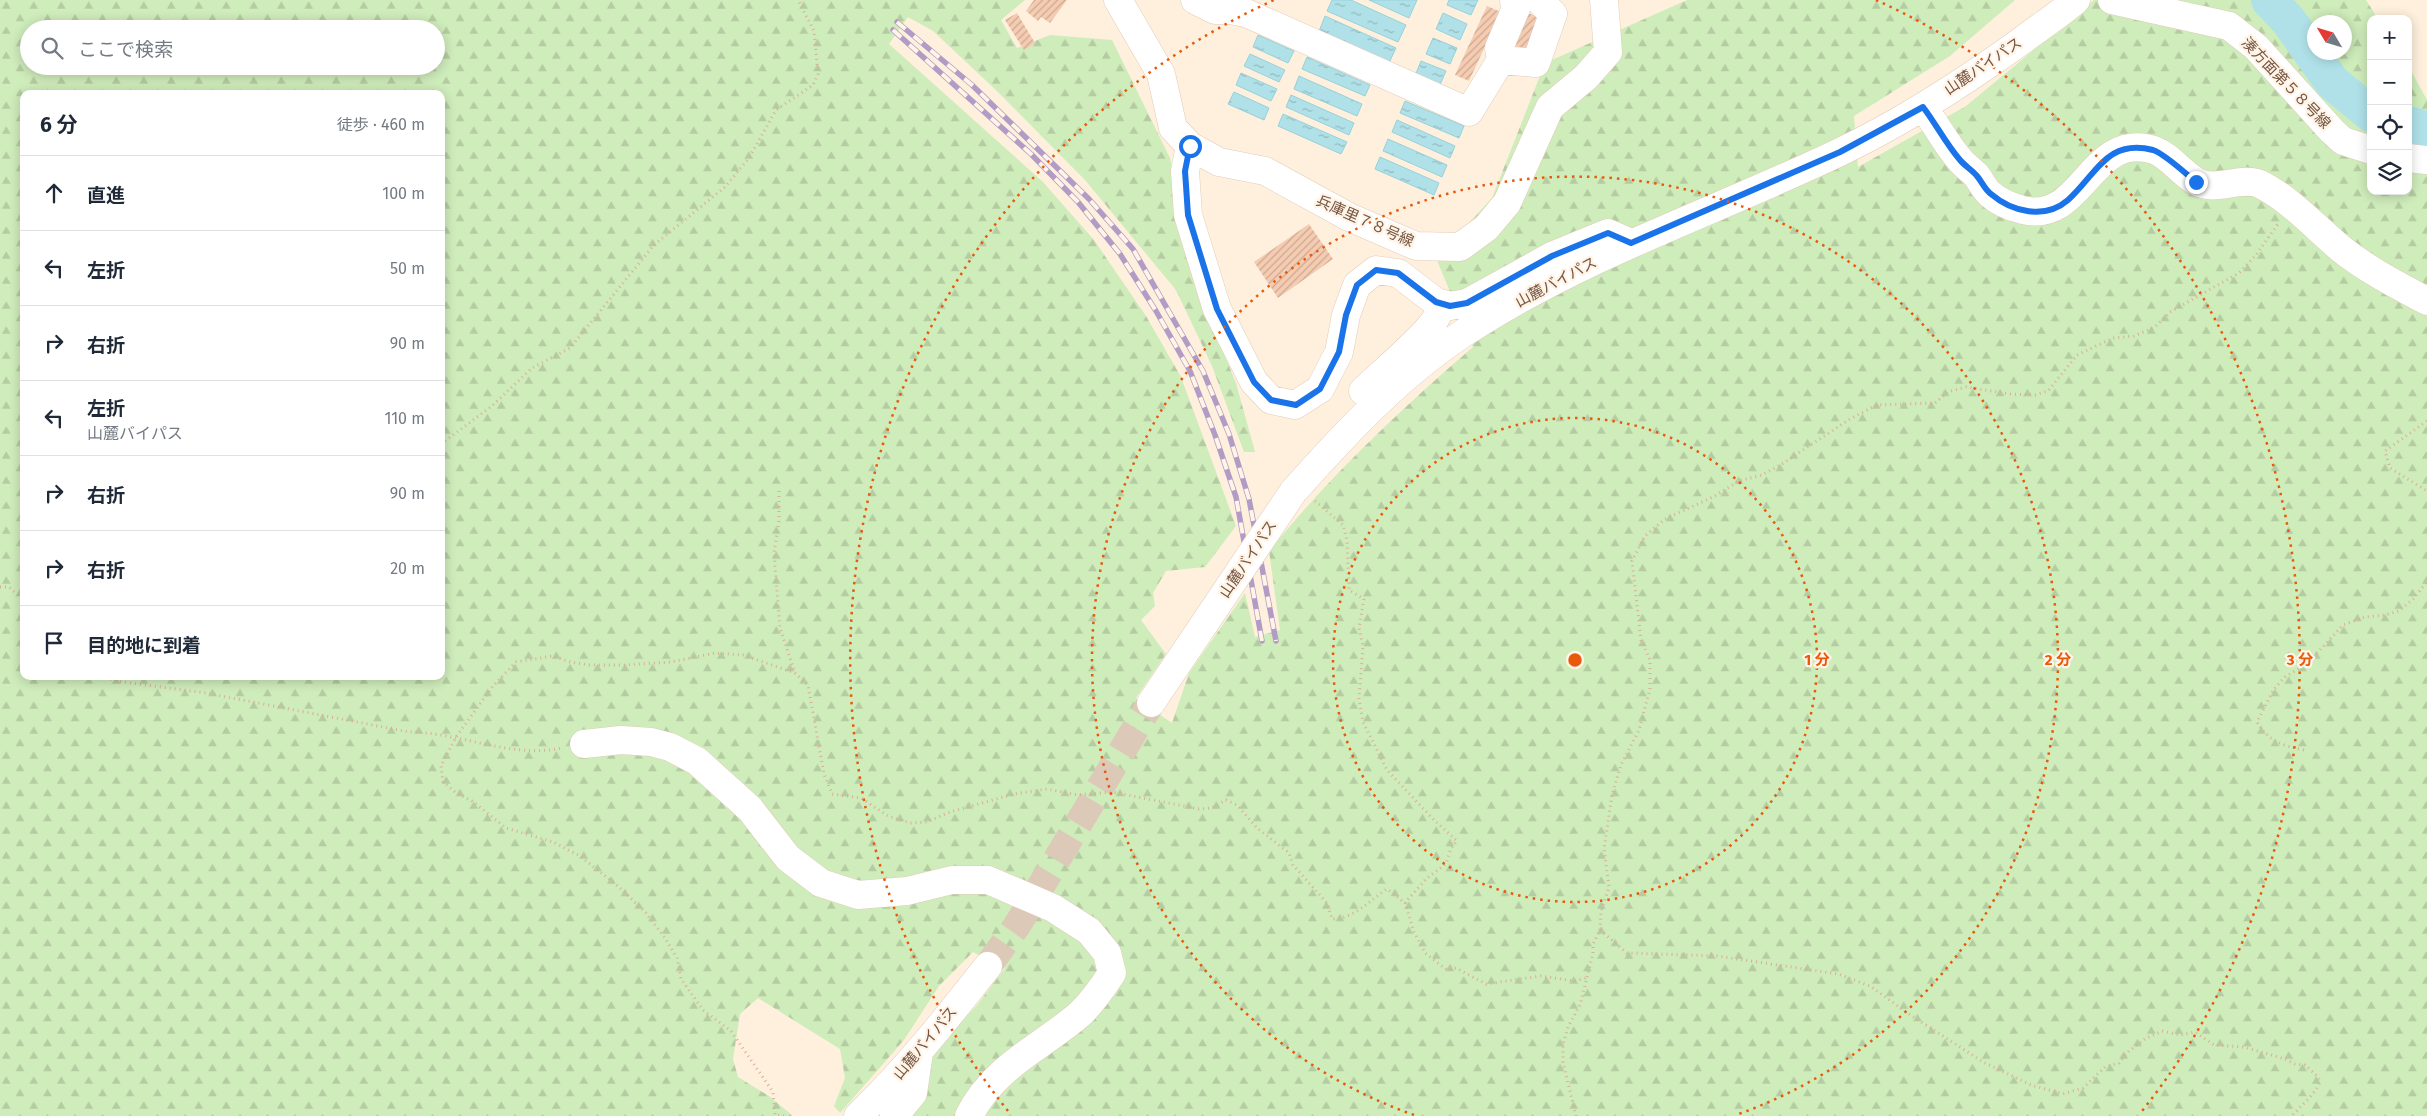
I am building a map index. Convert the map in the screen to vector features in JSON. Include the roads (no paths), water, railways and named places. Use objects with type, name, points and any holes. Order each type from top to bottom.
[{"type":"street","points":[[1118,0],[1160,74],[1173,128],[1190,146],[1185,171],[1188,215],[1217,309],[1254,382],[1271,400],[1296,405],[1320,389],[1339,352],[1346,315],[1357,285],[1376,270],[1398,273],[1436,302],[1450,306],[1467,303],[1552,256],[1608,233],[1631,243]]},
{"type":"street","points":[[1195,0],[1215,10],[1232,5],[1246,13],[1469,112],[1501,60],[1499,48],[1516,8],[1514,0]]},
{"type":"street","points":[[1501,60],[1536,63],[1553,14],[1539,0]]},
{"type":"street","name":"兵庫里７８号線","points":[[1190,146],[1219,162],[1265,172],[1349,217],[1416,246],[1460,247],[1486,228],[1507,203],[1550,107],[1586,77],[1608,52],[1609,0]]},
{"type":"street","name":"山麓バイパス","points":[[1151,703],[1348,431],[1400,382],[1475,325],[1631,243],[1840,152],[1923,107],[1966,79],[2076,0]]},
{"type":"street","name":"湊方面第５８号線","points":[[2112,0],[2229,26],[2256,48],[2332,132],[2343,141],[2367,149]]},
{"type":"street","points":[[1923,107],[1960,160],[1977,176],[1989,193],[2008,206],[2030,212],[2047,211],[2067,201],[2095,168],[2117,151],[2137,147],[2156,151],[2196,182],[2210,186],[2233,183],[2258,183],[2294,207],[2341,249],[2381,276],[2427,301]]},
{"type":"street","points":[[2412,158],[2427,160]]},
{"type":"street","points":[[1348,431],[1357,397],[1400,355],[1425,335],[1438,314],[1436,302]]},
{"type":"street","points":[[584,744],[621,740],[651,742],[670,747],[697,761],[750,810],[788,858],[821,882],[858,895],[907,891],[952,880],[988,880],[1053,908],[1088,931],[1107,953],[1112,974],[1099,993],[1081,1012],[1012,1063],[984,1090],[969,1116]]},
{"type":"street","name":"山麓バイパス","points":[[858,1116],[884,1092],[919,1052],[988,966]]},
{"type":"street","points":[[894,1116],[914,1093],[919,1052]]},
{"type":"water","points":[[1332,0],[1351,0],[1406,25],[1398,42],[1327,11]]},
{"type":"water","points":[[1369,0],[1417,0],[1409,18]]},
{"type":"water","points":[[1449,0],[1478,0],[1471,15],[1447,5]]},
{"type":"water","points":[[1443,13],[1467,24],[1460,40],[1436,29]]},
{"type":"water","points":[[1325,16],[1396,48],[1388,65],[1318,34]]},
{"type":"water","points":[[1258,35],[1294,51],[1288,63],[1253,47]]},
{"type":"water","points":[[1433,38],[1457,48],[1450,64],[1426,54]]},
{"type":"water","points":[[1250,54],[1285,70],[1279,82],[1244,66]]},
{"type":"water","points":[[1307,57],[1370,85],[1365,96],[1302,69]]},
{"type":"water","points":[[1421,61],[1446,71],[1439,87],[1415,76]]},
{"type":"water","points":[[1241,73],[1277,89],[1271,101],[1236,85]]},
{"type":"water","points":[[1299,76],[1362,104],[1357,116],[1294,89]]},
{"type":"water","points":[[1234,92],[1269,108],[1264,120],[1228,104]]},
{"type":"water","points":[[1291,95],[1354,123],[1349,135],[1286,107]]},
{"type":"water","points":[[1405,101],[1464,126],[1459,138],[1400,113]]},
{"type":"water","points":[[1283,114],[1347,142],[1341,154],[1278,126]]},
{"type":"water","points":[[1397,120],[1455,146],[1450,158],[1392,132]]},
{"type":"water","points":[[1388,139],[1447,165],[1442,177],[1383,151]]},
{"type":"water","points":[[1380,157],[1439,183],[1434,195],[1375,169]]},
{"type":"waterway","points":[[2269,0],[2288,20],[2332,82],[2367,111]]},
{"type":"waterway","points":[[2412,125],[2427,129]]},
{"type":"tunnel","points":[[988,966],[1018,924],[1151,703]]},
{"type":"railway","points":[[897,22],[972,85],[1089,199],[1133,249],[1203,371],[1229,434],[1249,499],[1276,641]]},
{"type":"railway","points":[[893,30],[1031,154],[1078,202],[1120,254],[1156,311],[1190,371],[1215,435],[1236,497],[1262,641]]}]
